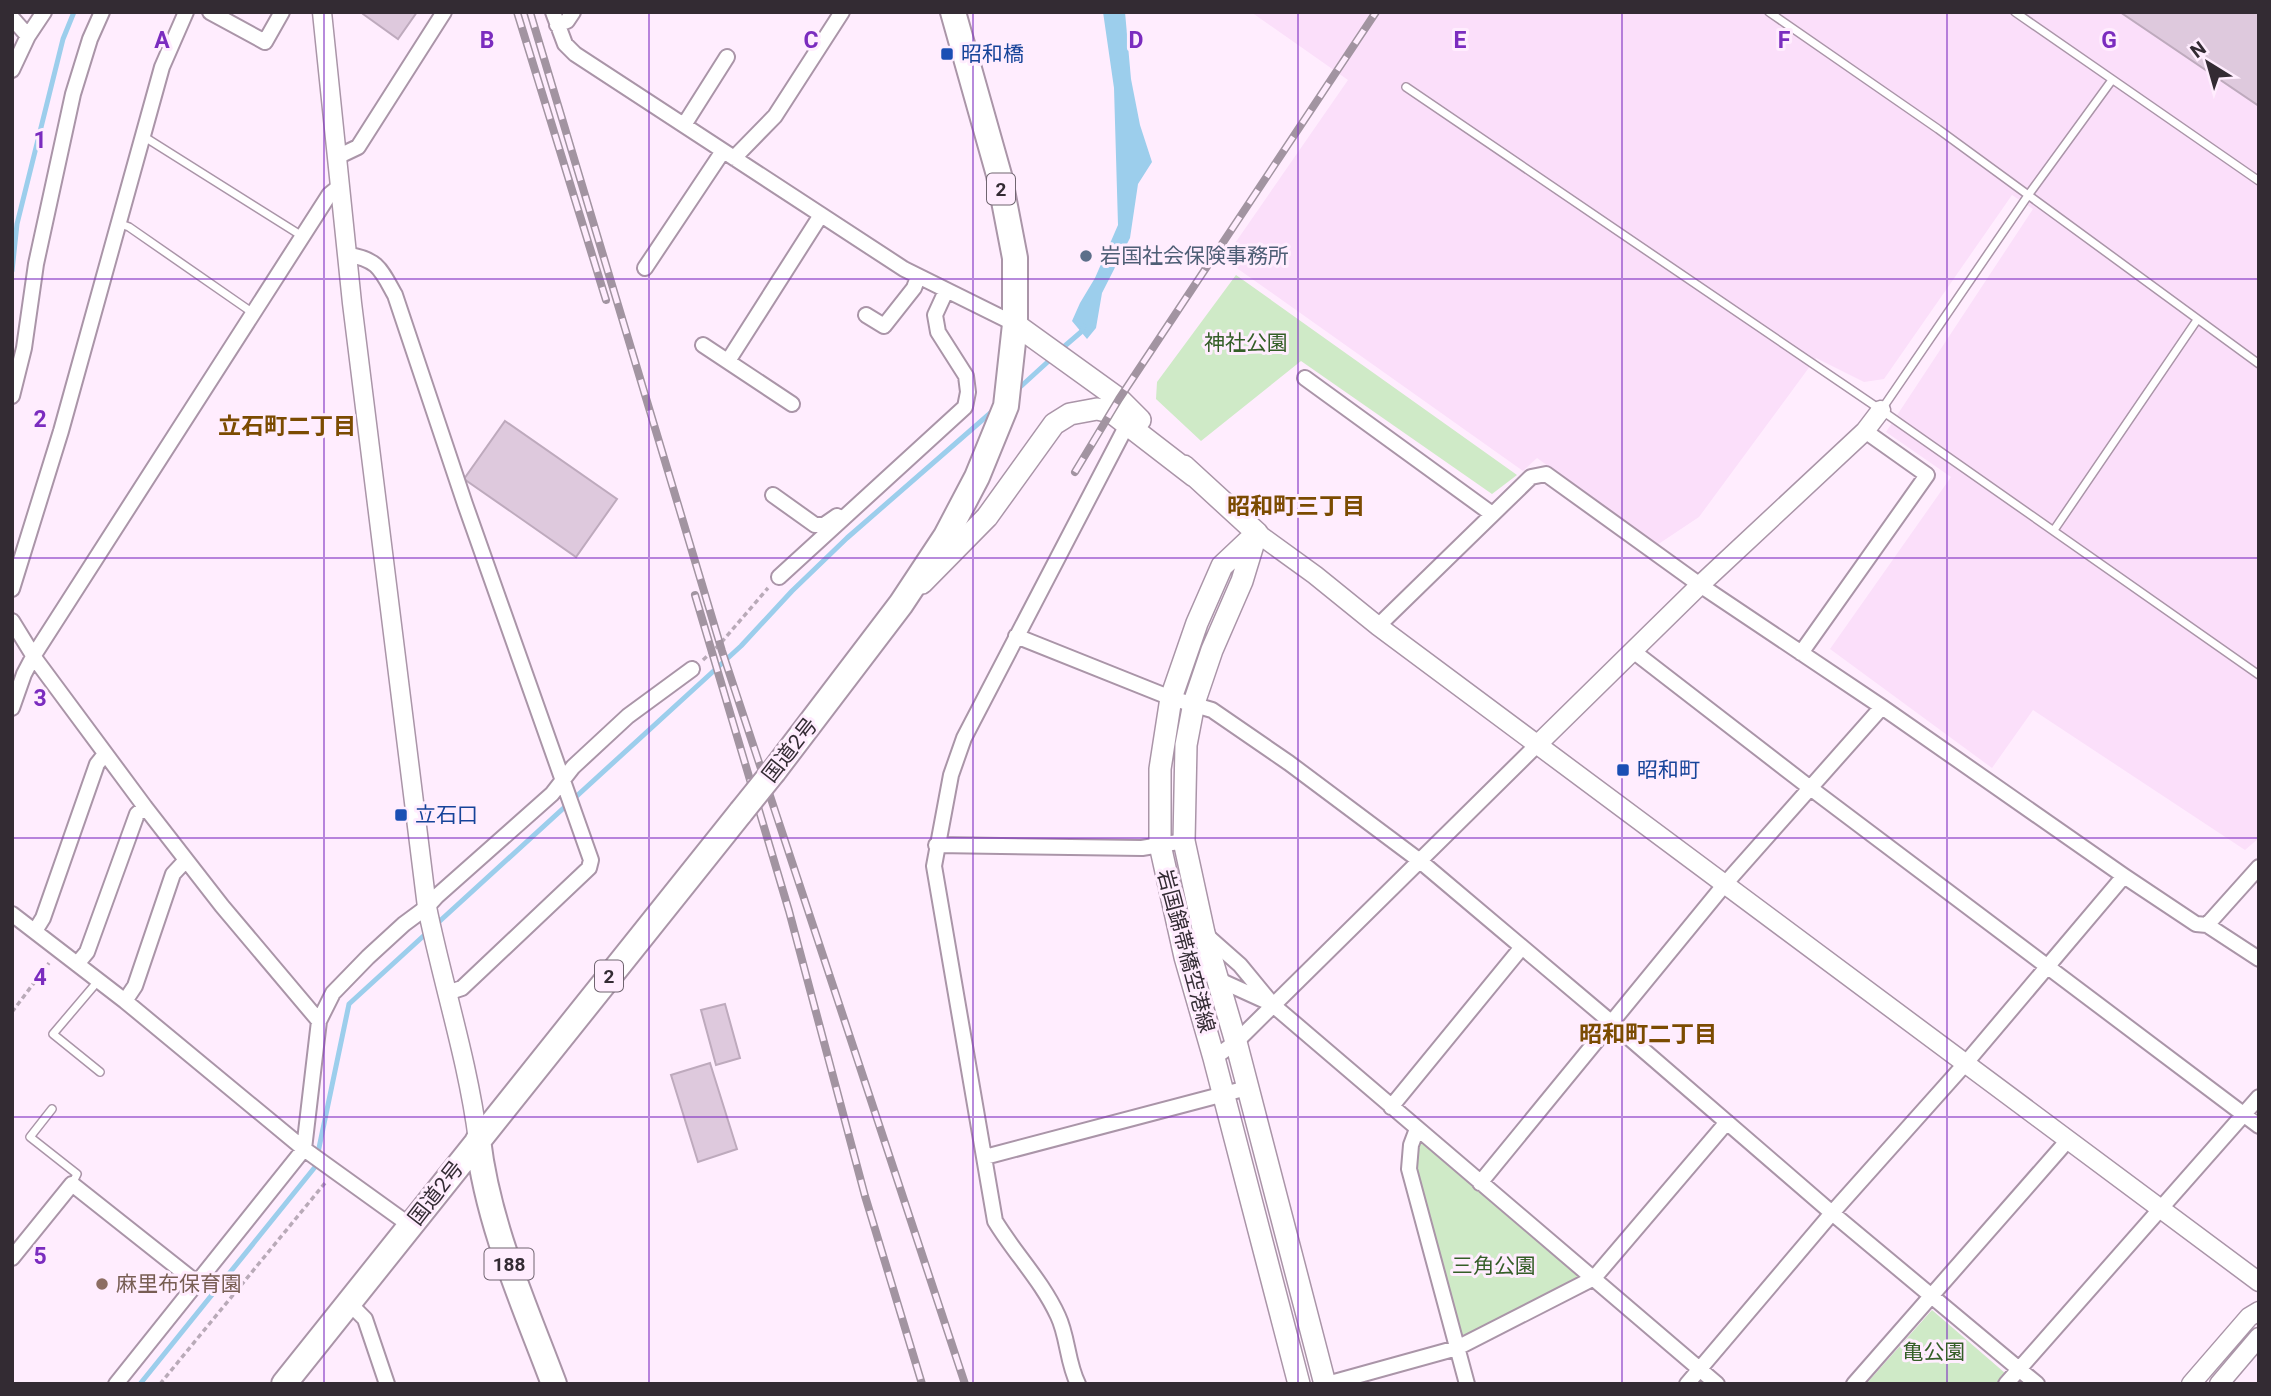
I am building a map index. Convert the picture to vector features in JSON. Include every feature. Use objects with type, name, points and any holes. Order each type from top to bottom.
[{"type":"highway","name":"国道2号","points":[[284,1384],[774,771],[901,604],[946,536],[977,477],[1006,405],[1015,324],[1015,258],[1001,189],[953,12]]},
{"type":"highway","name":"188","points":[[478,1140],[483,1181],[494,1222],[554,1384]]},
{"type":"main road","points":[[1015,324],[1119,399],[1130,419],[1257,533]]},
{"type":"main road","points":[[901,604],[987,517],[1054,424],[1070,414],[1097,409],[1130,419]]},
{"type":"main road","name":"岩国錦帯橋空港線","points":[[1257,533],[1222,566],[1197,623],[1171,698],[1160,769],[1160,845],[1185,957],[1299,1384]]},
{"type":"main road","name":"岩国錦帯橋空港線","points":[[1257,533],[1242,582],[1212,650],[1194,703],[1186,745],[1184,841],[1204,933],[1236,1042],[1326,1384]]},
{"type":"street","points":[[12,70],[28,36],[44,12]]},
{"type":"street","points":[[13,393],[24,348],[36,264],[74,94],[90,39],[102,12]]},
{"type":"street","points":[[12,589],[61,431],[162,67],[186,12]]},
{"type":"street","points":[[210,12],[265,42],[282,12]]},
{"type":"street","points":[[322,12],[348,255],[428,913],[471,1087],[478,1140]]},
{"type":"street","points":[[337,156],[358,147],[444,12]]},
{"type":"street","points":[[555,19],[567,21],[573,12]]},
{"type":"street","points":[[645,268],[729,155],[775,116],[842,12]]},
{"type":"street","points":[[12,18],[28,36]]},
{"type":"street","points":[[555,19],[565,44],[575,54],[918,277],[1015,324]]},
{"type":"street","points":[[684,125],[727,57]]},
{"type":"street","points":[[12,708],[24,674],[34,656],[302,236],[329,195],[340,186]]},
{"type":"street","points":[[728,361],[821,215]]},
{"type":"street","points":[[348,255],[364,257],[378,265],[395,295],[591,860],[589,868],[462,988],[447,993]]},
{"type":"street","points":[[866,314],[884,326],[914,288],[918,277]]},
{"type":"street","points":[[779,577],[965,407],[968,392],[966,376],[938,332],[935,315],[946,291]]},
{"type":"street","points":[[703,345],[792,404]]},
{"type":"street","points":[[1305,378],[1492,514]]},
{"type":"street","points":[[1214,1058],[1236,1042],[1700,585],[1865,432],[1881,410]]},
{"type":"street","points":[[1078,1384],[1070,1368],[1060,1320],[1046,1290],[1009,1245],[995,1221],[938,902],[934,866],[951,775],[964,738],[1130,419]]},
{"type":"street","points":[[1801,653],[1927,475],[1865,432]]},
{"type":"street","points":[[1378,626],[1531,477],[1546,474],[1700,585],[1882,707],[2124,876],[2196,924],[2207,925],[2259,959]]},
{"type":"street","points":[[773,495],[814,525],[824,525],[855,503],[859,504]]},
{"type":"street","points":[[1257,533],[2259,1282]]},
{"type":"street","points":[[12,621],[104,754],[186,860],[319,1021]]},
{"type":"street","points":[[1016,636],[1171,698],[1212,710],[1289,763],[1420,862],[2037,1384]]},
{"type":"street","points":[[1633,651],[1809,788],[2259,1126]]},
{"type":"street","points":[[116,1384],[307,1152],[319,1021],[333,993],[404,924],[428,913],[437,896],[565,789],[573,767],[628,716],[692,669]]},
{"type":"street","points":[[1480,1183],[1725,884],[1882,707]]},
{"type":"street","points":[[35,931],[43,918],[97,764],[104,754]]},
{"type":"street","points":[[77,964],[87,952],[137,814],[145,807]]},
{"type":"street","points":[[936,845],[1142,848],[1184,841]]},
{"type":"street","points":[[125,1001],[135,986],[173,874],[186,860]]},
{"type":"street","points":[[2207,925],[2259,867]]},
{"type":"street","points":[[1687,1384],[2124,876]]},
{"type":"street","points":[[12,914],[125,1001],[307,1152],[411,1226]]},
{"type":"street","points":[[1204,933],[1240,965],[1273,1005],[1717,1384]]},
{"type":"street","points":[[1391,1107],[1522,947]]},
{"type":"street","points":[[1185,957],[1217,979],[1273,1005]]},
{"type":"street","points":[[985,1157],[1247,1088]]},
{"type":"street","points":[[2006,1384],[2259,1097]]},
{"type":"street","points":[[1326,1384],[1457,1348],[1594,1278],[1727,1122]]},
{"type":"street","points":[[1417,1129],[1411,1145],[1409,1170],[1467,1384]]},
{"type":"street","points":[[1854,1384],[2068,1140]]},
{"type":"street","points":[[12,1258],[72,1184],[197,1283]]},
{"type":"street","points":[[349,1303],[365,1319],[387,1384]]},
{"type":"street","points":[[2191,1384],[2249,1317],[2259,1311]]},
{"type":"street","points":[[2219,1384],[2259,1337]]},
{"type":"lane","points":[[1769,12],[2029,194],[2259,364]]},
{"type":"lane","points":[[2015,12],[2259,181]]},
{"type":"lane","points":[[1881,410],[2029,194],[2112,80]]},
{"type":"lane","points":[[1406,88],[1881,410],[2259,676]]},
{"type":"lane","points":[[143,136],[302,236]]},
{"type":"lane","points":[[118,223],[130,227],[253,313]]},
{"type":"lane","points":[[2054,530],[2197,320]]},
{"type":"lane","points":[[99,981],[53,1034],[100,1072]]},
{"type":"lane","points":[[52,1109],[30,1137],[77,1174],[72,1184]]},
{"type":"path","points":[[692,669],[720,644],[779,577]]},
{"type":"path","points":[[12,1012],[59,951]]},
{"type":"path","points":[[160,1384],[333,1169]]},
{"type":"shaded area","points":[[1251,12],[2259,12],[2259,838],[2245,850],[2033,710],[1992,768],[1830,649],[1951,477],[1886,432],[2033,209],[2012,195],[1884,379],[1864,382],[1816,358],[1699,517],[1657,545],[1537,458],[1523,471],[1224,259],[1348,80]]},
{"type":"green space","name":"神社公園","points":[[1236,275],[1517,475],[1492,494],[1301,361],[1201,441],[1156,399],[1157,382]]},
{"type":"green space","name":"三角公園","points":[[1421,1133],[1594,1278],[1457,1348],[1409,1169]]},
{"type":"green space","name":"亀公園","points":[[1932,1310],[2005,1373],[1996,1384],[1866,1384]]},
{"type":"water","points":[[1103,12],[1125,12],[1131,79],[1140,125],[1152,162],[1138,184],[1130,238],[1102,293],[1096,328],[1087,339],[1072,321],[1095,278],[1118,225],[1114,88]]},
{"type":"building","points":[[417,12],[398,39],[363,14]]},
{"type":"building","points":[[2120,12],[2259,12],[2259,106]]},
{"type":"building","points":[[505,421],[617,499],[576,557],[464,479]]},
{"type":"building","points":[[725,1004],[740,1058],[716,1065],[701,1010]]},
{"type":"building","points":[[710,1063],[737,1149],[698,1162],[671,1075]]},
{"type":"waterway","points":[[12,271],[17,224],[63,39],[74,12]]},
{"type":"waterway","points":[[1059,351],[1081,332],[1084,326]]},
{"type":"waterway","points":[[1018,389],[1052,358]]},
{"type":"waterway","points":[[140,1384],[315,1167],[349,1004],[741,646],[792,591],[847,538],[995,409]]},
{"type":"railway","points":[[517,12],[606,300]]},
{"type":"railway","points":[[530,12],[722,651],[965,1384]]},
{"type":"railway","points":[[1075,472],[1119,399],[1376,12]]},
{"type":"railway","points":[[695,595],[789,911],[865,1196],[922,1384]]},
{"type":"place","name":"昭和橋","points":[[947,54]]},
{"type":"place","name":"岩国社会保険事務所","points":[[1086,256]]},
{"type":"place","name":"昭和町","points":[[1623,770]]},
{"type":"place","name":"立石口","points":[[401,815]]},
{"type":"place","name":"麻里布保育園","points":[[102,1284]]},
{"type":"district","name":"立石町二丁目","points":[[287,426]]},
{"type":"district","name":"昭和町三丁目","points":[[1296,506]]},
{"type":"district","name":"昭和町二丁目","points":[[1648,1034]]}]
